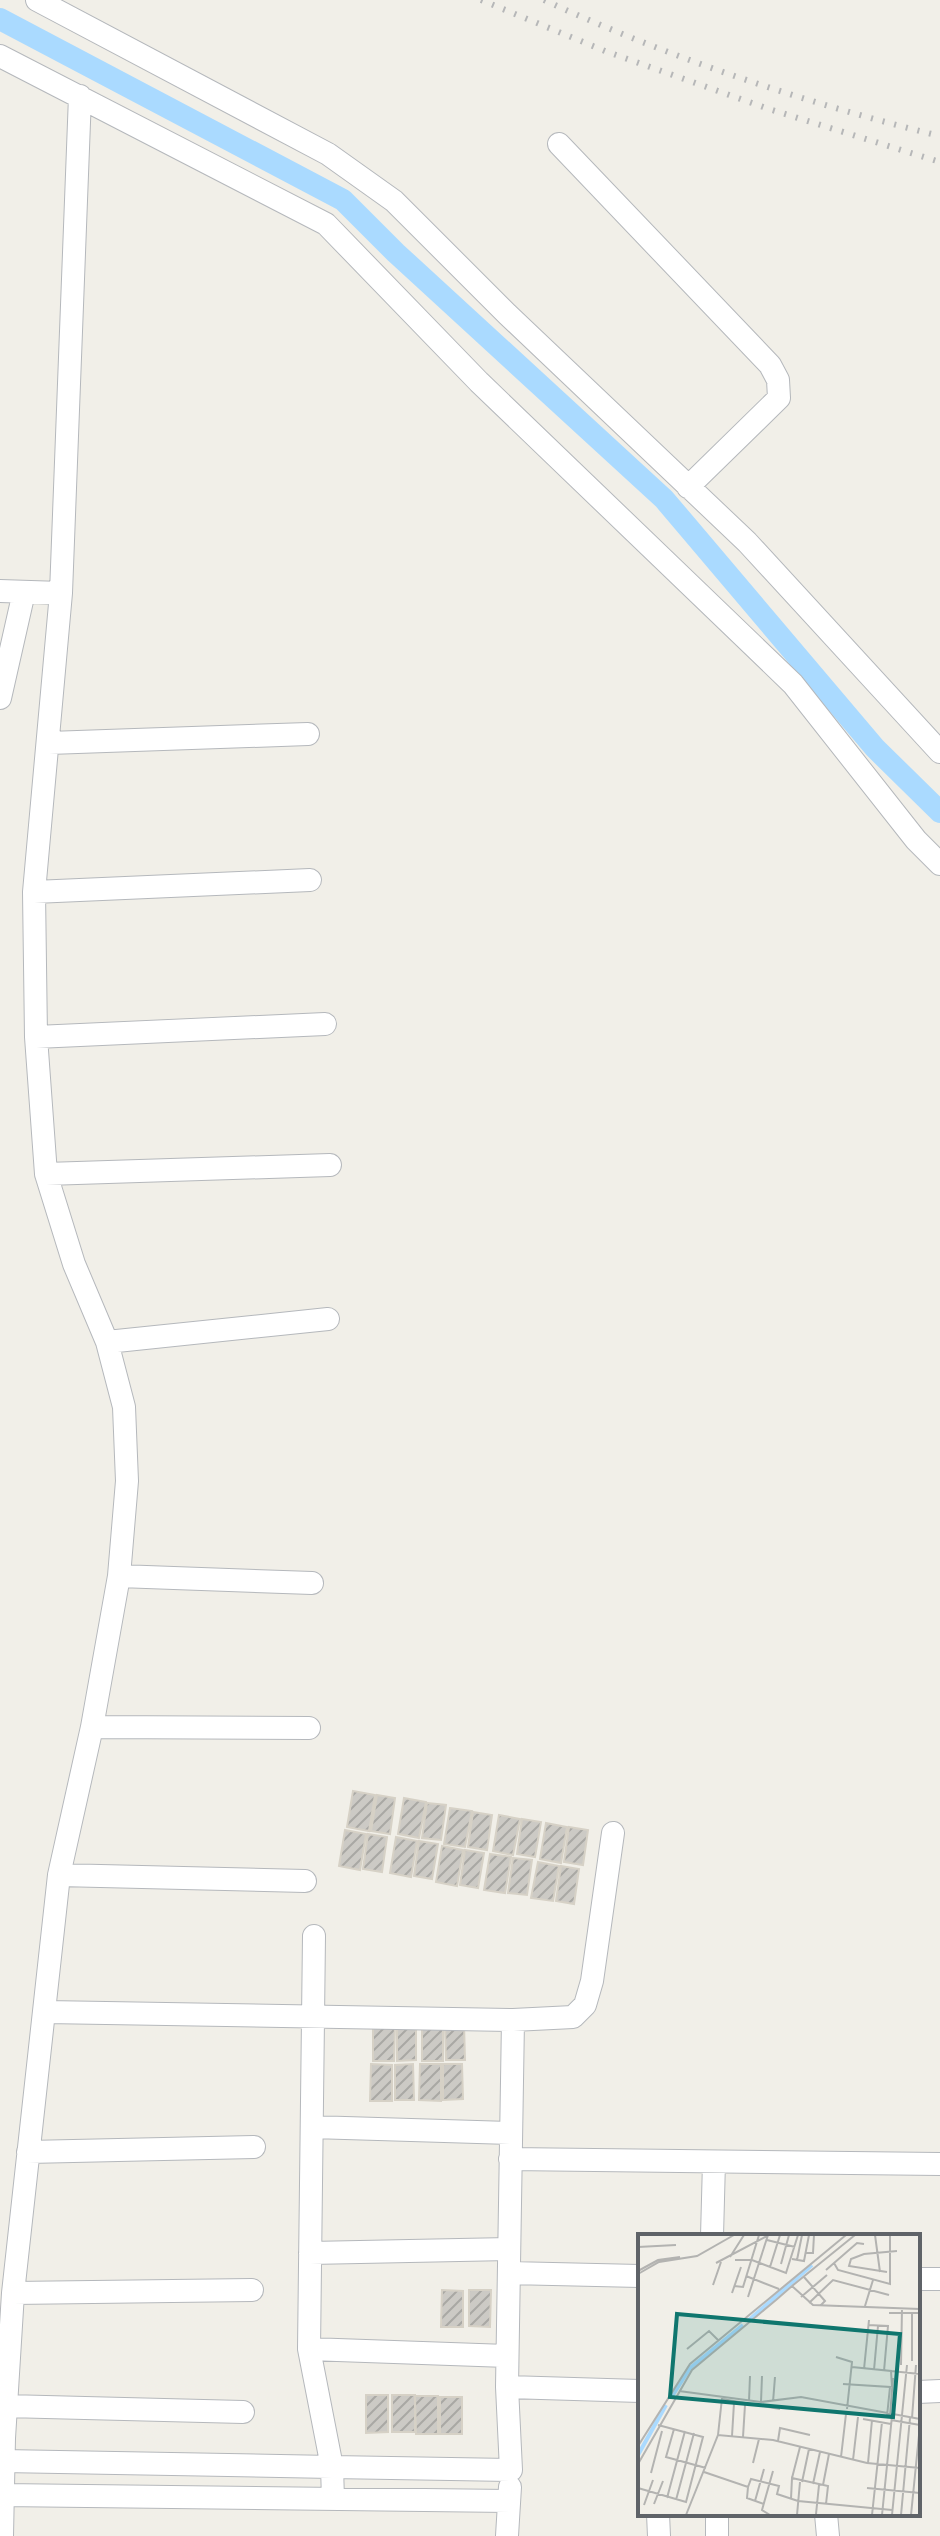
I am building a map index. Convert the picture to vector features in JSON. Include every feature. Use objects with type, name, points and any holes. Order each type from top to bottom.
[{"type":"street","points":[[37,0],[328,154],[394,201],[507,314],[747,542],[940,752]]},
{"type":"street","points":[[0,56],[326,224],[479,382],[793,684],[916,840],[940,864]]},
{"type":"street","points":[[1,2525],[13,2293],[59,1875],[92,1727],[119,1576],[127,1481],[124,1407],[107,1342],[74,1264],[46,1174],[36,1037],[34,892],[49,743],[42,592],[80,96]]},
{"type":"street","points":[[559,144],[770,365],[778,380],[779,398],[688,487]]},
{"type":"street","points":[[0,591],[42,592]]},
{"type":"street","points":[[0,698],[42,592]]},
{"type":"street","points":[[49,743],[308,734]]},
{"type":"street","points":[[34,892],[310,880]]},
{"type":"street","points":[[36,1037],[325,1024]]},
{"type":"street","points":[[46,1174],[330,1165]]},
{"type":"street","points":[[107,1342],[328,1319]]},
{"type":"street","points":[[119,1576],[312,1583]]},
{"type":"street","points":[[92,1727],[309,1728]]},
{"type":"street","points":[[46,2012],[513,2020],[573,2017],[585,2005],[592,1981],[613,1833]]},
{"type":"street","points":[[59,1875],[305,1881]]},
{"type":"street","points":[[314,1936],[309,2349],[332,2467],[333,2499]]},
{"type":"street","points":[[507,2536],[511,2470],[507,2356],[513,2020]]},
{"type":"street","points":[[312,2127],[511,2133]]},
{"type":"street","points":[[28,2152],[254,2147]]},
{"type":"street","points":[[510,2159],[940,2164]]},
{"type":"street","points":[[712,2234],[714,2162]]},
{"type":"street","points":[[310,2253],[509,2249]]},
{"type":"street","points":[[509,2273],[638,2276]]},
{"type":"street","points":[[13,2293],[252,2290]]},
{"type":"street","points":[[309,2349],[507,2356]]},
{"type":"street","points":[[507,2387],[638,2391]]},
{"type":"street","points":[[920,2392],[940,2391]]},
{"type":"street","points":[[6,2406],[243,2412]]},
{"type":"street","points":[[3,2461],[511,2470]]},
{"type":"street","points":[[2,2495],[509,2501]]},
{"type":"street","points":[[658,2516],[659,2536]]},
{"type":"street","points":[[826,2516],[828,2536]]},
{"type":"building","points":[[353,1791],[375,1795],[369,1831],[347,1827]]},
{"type":"building","points":[[377,1795],[395,1798],[390,1834],[371,1831]]},
{"type":"building","points":[[404,1798],[426,1802],[419,1838],[398,1834]]},
{"type":"building","points":[[427,1803],[446,1805],[441,1840],[422,1838]]},
{"type":"building","points":[[450,1808],[472,1811],[465,1847],[444,1844]]},
{"type":"building","points":[[473,1812],[492,1815],[487,1850],[468,1847]]},
{"type":"building","points":[[499,1815],[520,1819],[513,1855],[493,1851]]},
{"type":"building","points":[[522,1819],[541,1822],[535,1857],[517,1854]]},
{"type":"building","points":[[546,1823],[567,1827],[561,1863],[540,1859]]},
{"type":"building","points":[[569,1827],[588,1830],[583,1865],[564,1862]]},
{"type":"building","points":[[345,1830],[366,1834],[360,1870],[339,1866]]},
{"type":"building","points":[[368,1834],[387,1837],[382,1872],[363,1869]]},
{"type":"building","points":[[396,1837],[417,1841],[411,1877],[390,1873]]},
{"type":"building","points":[[419,1841],[438,1844],[432,1879],[414,1876]]},
{"type":"building","points":[[442,1846],[463,1850],[457,1886],[436,1882]]},
{"type":"building","points":[[465,1850],[484,1853],[478,1888],[460,1885]]},
{"type":"building","points":[[490,1854],[511,1857],[505,1893],[484,1890]]},
{"type":"building","points":[[513,1858],[532,1860],[527,1895],[508,1893]]},
{"type":"building","points":[[538,1862],[559,1866],[553,1901],[531,1898]]},
{"type":"building","points":[[561,1866],[579,1869],[574,1904],[556,1901]]},
{"type":"building","points":[[422,2024],[443,2025],[443,2061],[422,2061]]},
{"type":"building","points":[[464,2024],[465,2060],[446,2060],[445,2025]]},
{"type":"building","points":[[373,2025],[395,2025],[394,2061],[373,2061]]},
{"type":"building","points":[[397,2025],[416,2025],[416,2060],[397,2061]]},
{"type":"building","points":[[371,2064],[392,2065],[392,2101],[370,2101]]},
{"type":"building","points":[[413,2064],[414,2100],[395,2100],[395,2065]]},
{"type":"building","points":[[420,2064],[441,2064],[441,2101],[419,2100]]},
{"type":"building","points":[[443,2064],[462,2064],[463,2099],[443,2100]]},
{"type":"building","points":[[442,2290],[463,2291],[463,2327],[441,2327]]},
{"type":"building","points":[[469,2290],[491,2290],[490,2327],[469,2326]]},
{"type":"building","points":[[366,2395],[388,2395],[388,2432],[366,2433]]},
{"type":"building","points":[[392,2395],[415,2395],[415,2432],[392,2432]]},
{"type":"building","points":[[415,2396],[438,2396],[438,2434],[416,2434]]},
{"type":"building","points":[[440,2397],[462,2397],[462,2434],[440,2434]]},
{"type":"waterway","points":[[0,19],[343,200],[396,253],[664,499],[875,748],[940,812]]},
{"type":"railway","points":[[481,0],[605,51],[769,109],[940,162]]},
{"type":"railway","points":[[544,0],[689,60],[789,94],[940,136]]}]
